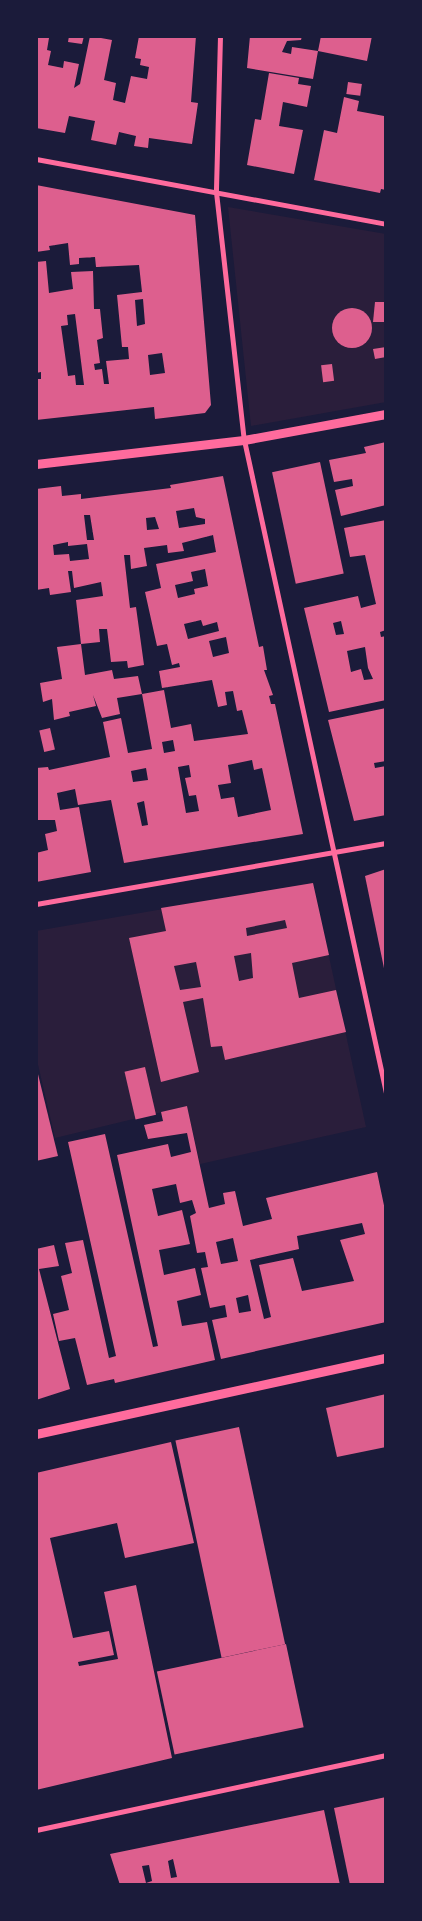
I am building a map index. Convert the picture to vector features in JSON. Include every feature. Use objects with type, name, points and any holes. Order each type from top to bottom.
[{"type":"street","points":[[220,36],[216,192],[244,440],[386,1093]]},
{"type":"street","points":[[36,159],[386,224]]},
{"type":"street","points":[[36,464],[244,440],[386,414]]},
{"type":"street","points":[[36,904],[386,843]]},
{"type":"street","points":[[36,1434],[386,1358]]},
{"type":"street","points":[[36,1830],[386,1755]]},
{"type":"shaded area","points":[[228,207],[386,234],[386,402],[251,426]]},
{"type":"shaded area","points":[[313,883],[366,1127],[200,1164],[187,1106],[55,1138],[36,1056],[36,931]]},
{"type":"building","points":[[38,36],[54,36],[49,38],[47,50],[51,51],[48,65],[63,68],[64,61],[79,64],[74,88],[80,84],[90,36],[112,40],[104,80],[116,83],[113,100],[125,103],[131,76],[147,79],[149,67],[140,65],[141,59],[135,58],[139,36],[196,36],[191,102],[198,103],[192,144],[149,138],[148,148],[134,146],[136,136],[119,132],[116,145],[91,140],[95,121],[69,116],[65,133],[36,128]]},
{"type":"building","points":[[69,36],[84,36],[82,44],[68,42]]},
{"type":"building","points":[[250,36],[302,36],[301,40],[287,41],[282,52],[291,54],[292,47],[318,51],[313,79],[247,68]]},
{"type":"building","points":[[321,36],[372,36],[367,61],[318,51]]},
{"type":"building","points":[[269,73],[299,78],[298,84],[311,86],[307,107],[283,102],[279,126],[303,130],[294,174],[247,165],[255,119],[261,120]]},
{"type":"building","points":[[348,82],[362,84],[360,96],[346,94]]},
{"type":"building","points":[[344,97],[359,101],[357,111],[384,116],[386,113],[386,190],[381,189],[380,193],[314,180],[324,130],[337,133]]},
{"type":"building","points":[[36,185],[195,215],[211,405],[205,413],[155,419],[154,407],[36,420],[36,379],[41,379],[41,372],[36,373],[36,262],[46,261],[49,293],[73,289],[71,272],[93,271],[94,309],[100,309],[103,338],[97,340],[100,363],[94,364],[95,370],[102,369],[104,384],[109,384],[106,361],[129,359],[128,347],[122,347],[117,295],[142,292],[139,265],[96,267],[95,257],[79,258],[79,264],[70,265],[68,243],[49,246],[50,250],[36,252]],"holes":[[[143,299],[145,324],[137,326],[135,300]],[[75,314],[84,385],[76,385],[75,375],[68,376],[61,326],[68,325],[67,315]],[[162,353],[165,373],[150,375],[148,355]]]},
{"type":"building","points":[[375,302],[384,302],[386,322],[373,322]]},
{"type":"building","points":[[356,308],[363,311],[369,317],[372,328],[371,336],[363,345],[356,348],[348,348],[341,345],[333,336],[332,324],[335,317],[344,309]]},
{"type":"building","points":[[386,347],[386,357],[375,359],[373,349]]},
{"type":"building","points":[[332,364],[334,381],[323,382],[321,365]]},
{"type":"building","points":[[386,442],[386,505],[341,516],[335,490],[353,486],[352,479],[334,482],[329,460],[366,453],[364,447]]},
{"type":"building","points":[[320,462],[344,574],[296,584],[272,472]]},
{"type":"building","points":[[223,476],[259,647],[263,646],[267,670],[264,670],[273,695],[269,696],[271,704],[275,704],[303,834],[124,863],[111,800],[78,805],[75,789],[57,793],[60,810],[79,807],[91,872],[36,882],[36,853],[48,850],[45,834],[57,831],[55,820],[36,820],[36,768],[48,767],[49,770],[110,757],[103,722],[121,718],[128,753],[152,749],[142,694],[164,690],[171,728],[191,724],[194,741],[248,734],[242,710],[237,711],[233,691],[225,692],[227,705],[218,707],[212,680],[162,688],[159,671],[180,667],[179,663],[172,665],[167,644],[157,646],[145,592],[161,588],[156,564],[216,552],[213,535],[182,543],[184,551],[168,553],[167,545],[144,548],[147,566],[131,569],[130,555],[124,555],[130,608],[136,607],[144,665],[128,668],[127,661],[111,662],[107,629],[99,629],[100,642],[81,644],[76,600],[103,596],[101,582],[74,588],[72,571],[68,571],[71,592],[50,595],[49,588],[36,590],[36,489],[61,486],[62,496],[81,494],[81,499],[171,488],[170,485]],"holes":[[[194,508],[196,517],[205,519],[205,524],[179,528],[176,511]],[[84,515],[90,515],[94,540],[87,540]],[[155,517],[159,529],[147,530],[146,518]],[[68,542],[68,546],[87,544],[89,559],[70,561],[69,554],[54,555],[53,545]],[[205,569],[208,586],[194,589],[195,594],[178,598],[175,585],[193,581],[191,572]],[[201,620],[203,626],[217,622],[219,631],[188,639],[184,624]],[[226,637],[229,653],[213,657],[209,641]],[[173,740],[175,751],[164,753],[162,742]],[[252,760],[254,770],[262,768],[271,810],[238,817],[234,797],[221,799],[218,785],[231,783],[228,765]],[[189,765],[191,777],[185,778],[189,796],[196,795],[199,811],[186,813],[178,767]],[[146,768],[148,780],[133,782],[131,771]],[[144,801],[148,825],[142,826],[137,803]]]},
{"type":"building","points":[[386,520],[386,630],[380,632],[381,637],[386,636],[386,700],[329,712],[304,608],[358,596],[361,608],[376,604],[365,555],[350,557],[344,528]],"holes":[[[341,621],[344,634],[336,635],[333,623]],[[365,647],[368,668],[373,679],[364,680],[361,669],[351,672],[347,651]]]},
{"type":"building","points":[[81,644],[85,675],[112,670],[114,679],[138,676],[142,694],[117,698],[120,714],[102,718],[93,695],[96,706],[69,712],[70,716],[54,720],[52,699],[43,702],[40,683],[62,679],[57,647]]},
{"type":"building","points":[[386,708],[386,761],[374,763],[375,768],[386,766],[386,815],[354,821],[328,720]]},
{"type":"building","points":[[50,728],[55,749],[44,752],[39,730]]},
{"type":"building","points":[[386,869],[386,973],[385,973],[365,876]]},
{"type":"building","points":[[313,883],[329,955],[292,963],[299,998],[336,990],[346,1032],[225,1060],[222,1046],[211,1047],[203,998],[183,1002],[199,1072],[161,1082],[129,938],[166,931],[161,908]],"holes":[[[285,920],[287,928],[247,936],[246,928]],[[251,953],[253,978],[239,981],[234,956]],[[196,962],[201,987],[180,990],[174,966]]]},
{"type":"building","points":[[36,1066],[58,1156],[36,1161]]},
{"type":"building","points":[[145,1067],[156,1115],[136,1119],[125,1072]]},
{"type":"building","points":[[187,1106],[209,1208],[225,1204],[223,1193],[235,1191],[243,1226],[272,1219],[266,1198],[377,1172],[386,1215],[386,1322],[221,1359],[212,1320],[227,1317],[225,1305],[210,1308],[201,1268],[208,1267],[205,1252],[197,1253],[190,1216],[196,1213],[192,1200],[180,1203],[176,1184],[152,1189],[158,1216],[182,1210],[190,1244],[159,1250],[164,1275],[195,1268],[201,1295],[177,1301],[182,1326],[207,1322],[215,1360],[115,1383],[114,1379],[87,1385],[75,1338],[59,1341],[53,1314],[69,1310],[61,1276],[72,1273],[65,1243],[83,1240],[109,1358],[116,1356],[68,1142],[105,1134],[153,1347],[158,1346],[117,1155],[168,1144],[171,1157],[191,1152],[187,1133],[148,1139],[144,1125],[163,1121],[161,1112]],"holes":[[[362,1223],[365,1234],[340,1240],[354,1281],[302,1291],[293,1258],[259,1265],[271,1317],[264,1319],[250,1260],[299,1249],[297,1236]],[[233,1238],[238,1261],[221,1264],[216,1242]],[[248,1295],[251,1311],[239,1313],[236,1298]]]},
{"type":"building","points":[[54,1245],[59,1266],[39,1269],[70,1389],[36,1400],[36,1249]]},
{"type":"building","points":[[386,1394],[386,1447],[337,1457],[326,1408]]},
{"type":"building","points":[[239,1427],[285,1644],[222,1658],[175,1441]]},
{"type":"building","points":[[171,1442],[194,1543],[125,1558],[117,1523],[50,1538],[73,1638],[109,1631],[114,1655],[78,1662],[79,1666],[118,1659],[104,1592],[136,1585],[172,1758],[36,1790],[36,1473]]},
{"type":"building","points":[[286,1644],[304,1727],[175,1755],[157,1671]]},
{"type":"building","points":[[386,1797],[386,1885],[350,1885],[334,1808]]},
{"type":"building","points":[[324,1810],[340,1885],[120,1885],[110,1854]],"holes":[[[173,1859],[177,1877],[171,1878],[168,1861]],[[149,1865],[152,1881],[146,1883],[142,1866]]]}]
